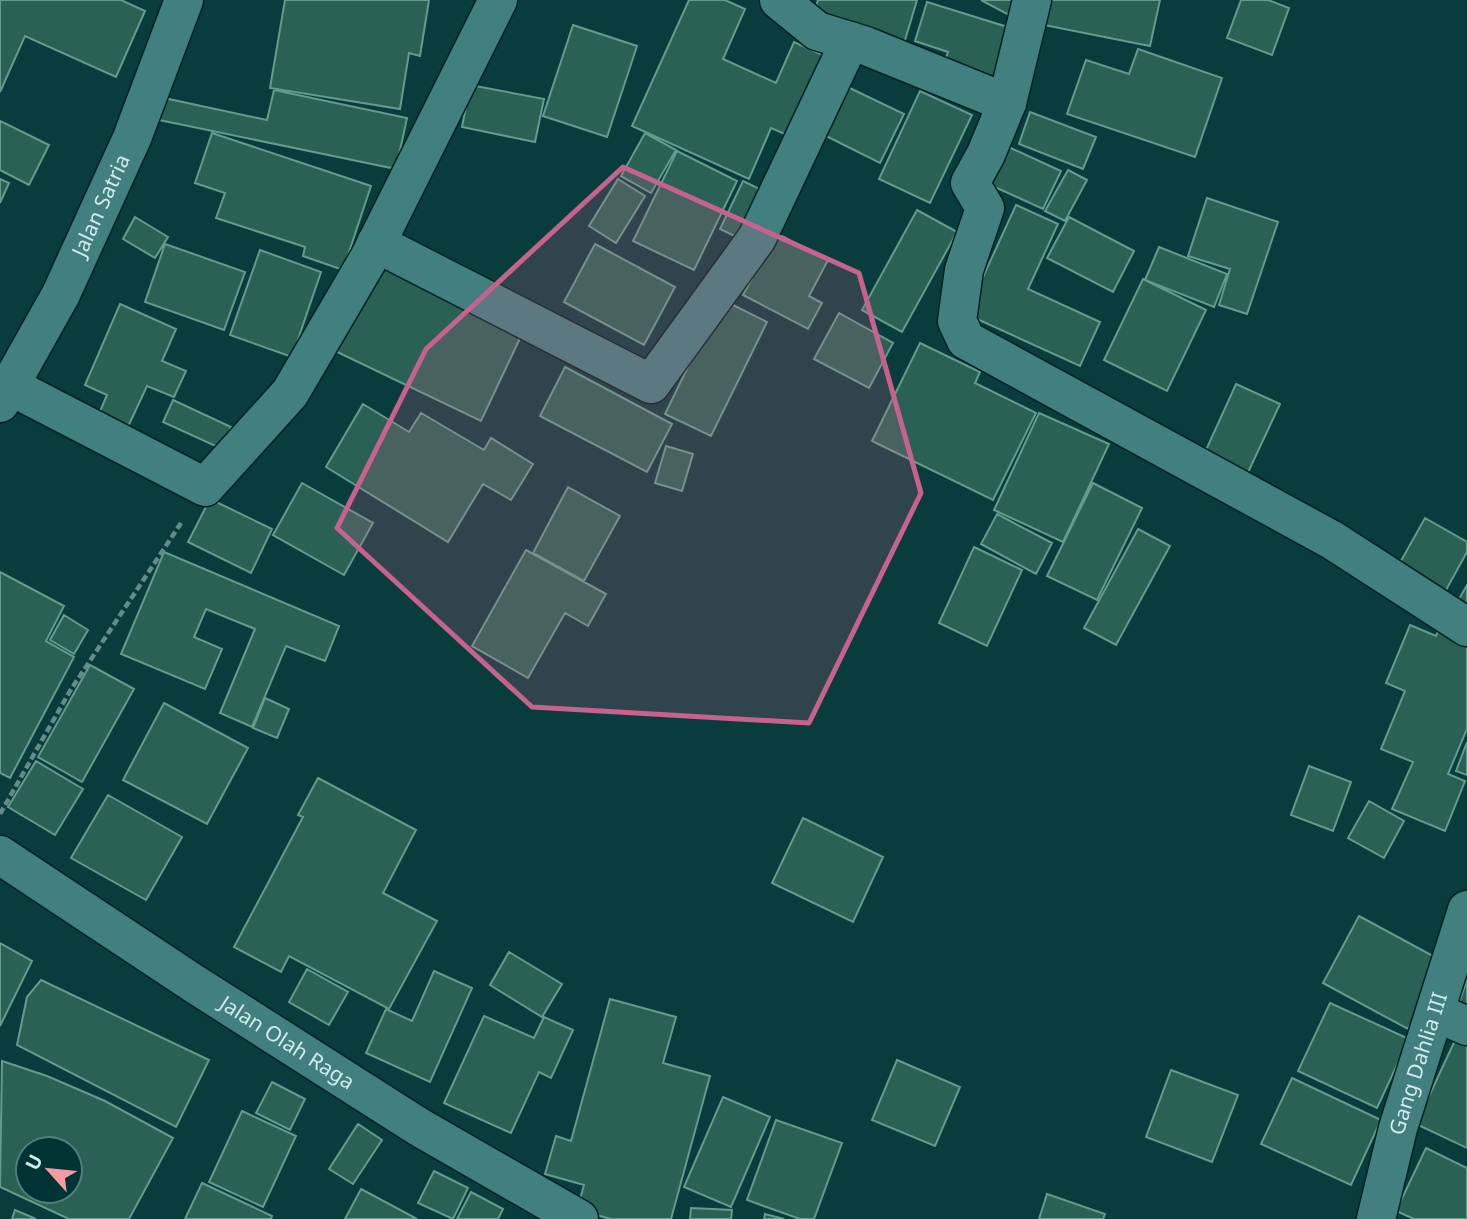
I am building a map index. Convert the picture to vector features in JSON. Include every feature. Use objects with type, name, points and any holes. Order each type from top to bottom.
[{"type":"street","name":"Jalan Satria","points":[[5,395],[61,293],[132,138],[184,0]]},
{"type":"street","points":[[5,395],[205,487],[290,393],[376,243],[498,0]]},
{"type":"street","points":[[779,0],[817,31],[850,41],[1007,103]]},
{"type":"street","points":[[1032,0],[1007,103],[986,154],[970,183],[985,208],[964,270],[957,321],[966,340],[1332,540],[1467,626]]},
{"type":"street","points":[[376,243],[651,384],[757,238],[850,41]]},
{"type":"street","name":"Jalan Olah Raga","points":[[0,855],[193,983],[408,1120],[527,1205],[579,1219]]},
{"type":"street","name":"Gang Dahlia III","points":[[1376,1219],[1398,1128],[1451,1019],[1467,909]]},
{"type":"path","points":[[0,814],[70,691],[205,487]]},
{"type":"highlighted area","points":[[623,167],[859,273],[921,493],[809,723],[532,707],[337,528],[426,349]]},
{"type":"building","points":[[0,0],[121,0],[145,11],[116,77],[25,36],[0,92]]},
{"type":"building","points":[[285,0],[429,0],[420,56],[409,53],[400,109],[270,88]]},
{"type":"building","points":[[689,0],[725,0],[745,9],[723,59],[776,83],[794,42],[836,61],[801,141],[771,128],[749,179],[632,126]]},
{"type":"building","points":[[818,0],[917,0],[903,47],[812,20]]},
{"type":"building","points":[[981,0],[1017,0],[1009,15]]},
{"type":"building","points":[[1039,0],[1160,0],[1150,46],[1034,23]]},
{"type":"building","points":[[1241,0],[1268,0],[1289,8],[1272,55],[1227,38]]},
{"type":"building","points":[[927,2],[1014,29],[996,86],[942,70],[948,52],[915,41]]},
{"type":"building","points":[[573,25],[637,46],[607,137],[543,116]]},
{"type":"building","points":[[1138,49],[1222,78],[1195,157],[1067,114],[1086,60],[1129,74]]},
{"type":"building","points":[[833,80],[904,114],[880,163],[810,128]]},
{"type":"building","points":[[470,85],[544,99],[535,142],[462,127]]},
{"type":"building","points":[[274,90],[407,118],[396,169],[159,120],[164,98],[267,120]]},
{"type":"building","points":[[920,91],[972,115],[930,203],[879,179]]},
{"type":"building","points":[[1030,112],[1096,137],[1083,169],[1019,144]]},
{"type":"building","points":[[0,121],[49,145],[29,185],[0,170]]},
{"type":"building","points":[[212,133],[371,186],[343,270],[303,256],[305,247],[216,218],[225,193],[195,183]]},
{"type":"building","points":[[645,133],[676,150],[651,193],[621,176]]},
{"type":"building","points":[[1004,145],[1061,171],[1043,209],[986,183]]},
{"type":"building","points":[[677,151],[737,181],[694,270],[633,241]]},
{"type":"building","points":[[1068,170],[1087,180],[1065,221],[1045,211]]},
{"type":"building","points":[[0,179],[9,183],[0,203]]},
{"type":"building","points":[[618,179],[645,196],[616,243],[589,226]]},
{"type":"building","points":[[743,181],[774,196],[751,244],[720,229]]},
{"type":"building","points":[[1207,198],[1278,222],[1247,314],[1219,305],[1230,269],[1188,256]]},
{"type":"building","points":[[1016,205],[1058,224],[1028,289],[1100,322],[1080,366],[966,314]]},
{"type":"building","points":[[917,210],[957,232],[902,332],[862,310]]},
{"type":"building","points":[[135,217],[168,237],[155,258],[123,239]]},
{"type":"building","points":[[1069,217],[1134,251],[1113,292],[1047,258]]},
{"type":"building","points":[[776,233],[828,260],[809,296],[822,303],[808,329],[743,295]]},
{"type":"building","points":[[165,244],[245,272],[224,330],[145,302]]},
{"type":"building","points":[[595,244],[675,287],[644,345],[564,302]]},
{"type":"building","points":[[1159,247],[1227,274],[1214,307],[1145,280]]},
{"type":"building","points":[[260,250],[321,272],[292,357],[230,335]]},
{"type":"building","points":[[375,263],[522,334],[481,421],[333,350]]},
{"type":"building","points":[[1143,279],[1206,310],[1167,391],[1104,360]]},
{"type":"building","points":[[721,299],[767,322],[711,436],[665,414]]},
{"type":"building","points":[[120,304],[176,329],[162,361],[186,371],[174,397],[147,386],[127,429],[98,416],[107,395],[85,385]]},
{"type":"building","points":[[839,313],[893,343],[869,388],[814,359]]},
{"type":"building","points":[[920,343],[980,372],[975,383],[1036,413],[993,500],[872,441]]},
{"type":"building","points":[[565,367],[672,424],[647,472],[540,416]]},
{"type":"building","points":[[1236,384],[1280,404],[1244,481],[1201,461]]},
{"type":"building","points":[[173,400],[231,427],[222,449],[163,422]]},
{"type":"building","points":[[363,404],[409,432],[421,413],[484,450],[491,438],[533,464],[511,500],[483,484],[448,542],[326,467]]},
{"type":"building","points":[[1039,413],[1109,444],[1063,542],[994,510]]},
{"type":"building","points":[[666,446],[693,454],[682,491],[655,483]]},
{"type":"building","points":[[302,483],[373,523],[344,575],[273,535]]},
{"type":"building","points":[[1093,483],[1142,508],[1097,600],[1047,576]]},
{"type":"building","points":[[568,487],[620,516],[584,581],[533,553]]},
{"type":"building","points":[[210,499],[272,529],[251,573],[188,542]]},
{"type":"building","points":[[997,514],[1052,543],[1036,574],[981,544]]},
{"type":"building","points":[[1425,518],[1467,542],[1467,552],[1440,601],[1393,575]]},
{"type":"building","points":[[1138,529],[1170,546],[1116,645],[1084,628]]},
{"type":"building","points":[[974,547],[1022,570],[987,646],[939,623]]},
{"type":"building","points":[[526,550],[606,594],[588,626],[565,613],[528,678],[472,646]]},
{"type":"building","points":[[164,552],[339,626],[325,661],[286,646],[252,727],[220,713],[255,629],[206,609],[194,637],[222,649],[205,689],[121,654]]},
{"type":"building","points":[[0,572],[64,606],[46,641],[74,657],[10,778],[0,773]]},
{"type":"building","points":[[1467,585],[1467,622],[1451,613]]},
{"type":"building","points":[[64,615],[88,630],[74,654],[50,640]]},
{"type":"building","points":[[1410,625],[1436,636],[1441,625],[1467,636],[1467,729],[1448,774],[1465,781],[1445,831],[1392,809],[1413,762],[1381,749],[1405,691],[1386,683]]},
{"type":"building","points":[[90,665],[134,689],[82,782],[38,757]]},
{"type":"building","points":[[265,698],[289,709],[277,738],[253,728]]},
{"type":"building","points":[[164,703],[248,748],[207,824],[123,780]]},
{"type":"building","points":[[1467,742],[1467,775],[1456,771]]},
{"type":"building","points":[[36,761],[83,789],[55,835],[8,807]]},
{"type":"building","points":[[1309,766],[1351,782],[1333,831],[1291,815]]},
{"type":"building","points":[[318,778],[416,830],[383,893],[437,921],[389,1009],[289,956],[281,972],[234,947],[303,817],[298,815]]},
{"type":"building","points":[[108,795],[182,837],[146,900],[71,858]]},
{"type":"building","points":[[1369,801],[1404,821],[1384,858],[1348,838]]},
{"type":"building","points":[[803,818],[883,857],[853,922],[772,883]]},
{"type":"building","points":[[1359,916],[1444,962],[1408,1029],[1323,983]]},
{"type":"building","points":[[0,943],[32,961],[0,1026]]},
{"type":"building","points":[[509,952],[562,984],[542,1017],[490,985]]},
{"type":"building","points":[[307,969],[348,992],[329,1025],[289,1002]]},
{"type":"building","points":[[434,971],[472,988],[430,1082],[366,1053],[386,1009],[412,1021]]},
{"type":"building","points":[[41,980],[209,1060],[176,1127],[17,1045],[27,997]]},
{"type":"building","points":[[1467,980],[1467,1021],[1454,1017]]},
{"type":"building","points":[[610,999],[676,1017],[663,1063],[710,1076],[671,1219],[611,1219],[577,1210],[584,1185],[545,1174],[556,1136],[571,1141]]},
{"type":"building","points":[[1330,1003],[1409,1039],[1377,1108],[1298,1071]]},
{"type":"building","points":[[484,1016],[534,1038],[544,1017],[573,1030],[551,1078],[539,1072],[511,1133],[444,1103]]},
{"type":"building","points":[[1457,1036],[1467,1040],[1467,1148],[1416,1124]]},
{"type":"building","points":[[897,1060],[960,1087],[935,1146],[872,1120]]},
{"type":"building","points":[[2,1061],[47,1076],[105,1101],[173,1138],[129,1219],[69,1219],[39,1205],[84,1205],[84,1135],[14,1135],[14,1193],[0,1187]]},
{"type":"building","points":[[1171,1070],[1238,1095],[1212,1162],[1146,1137]]},
{"type":"building","points":[[1292,1078],[1381,1120],[1351,1185],[1261,1144]]},
{"type":"building","points":[[272,1082],[305,1099],[290,1130],[256,1113]]},
{"type":"building","points":[[723,1097],[770,1117],[731,1207],[684,1187]]},
{"type":"building","points":[[242,1111],[296,1136],[263,1207],[209,1182]]},
{"type":"building","points":[[776,1120],[842,1143],[814,1219],[800,1219],[747,1200]]},
{"type":"building","points":[[358,1124],[382,1140],[353,1184],[329,1169]]},
{"type":"building","points":[[1426,1148],[1467,1168],[1467,1219],[1414,1219],[1396,1211]]},
{"type":"building","points":[[434,1171],[468,1188],[453,1219],[418,1203]]},
{"type":"building","points":[[202,1183],[272,1216],[271,1219],[185,1219]]},
{"type":"building","points":[[361,1189],[417,1219],[345,1219]]},
{"type":"building","points":[[471,1192],[503,1209],[498,1219],[457,1219]]},
{"type":"building","points":[[1047,1194],[1105,1214],[1103,1219],[1039,1219]]},
{"type":"building","points":[[691,1208],[732,1210],[731,1219],[690,1219]]},
{"type":"building","points":[[15,1210],[36,1219],[12,1219]]},
{"type":"building","points":[[765,1214],[784,1219],[764,1219]]}]
